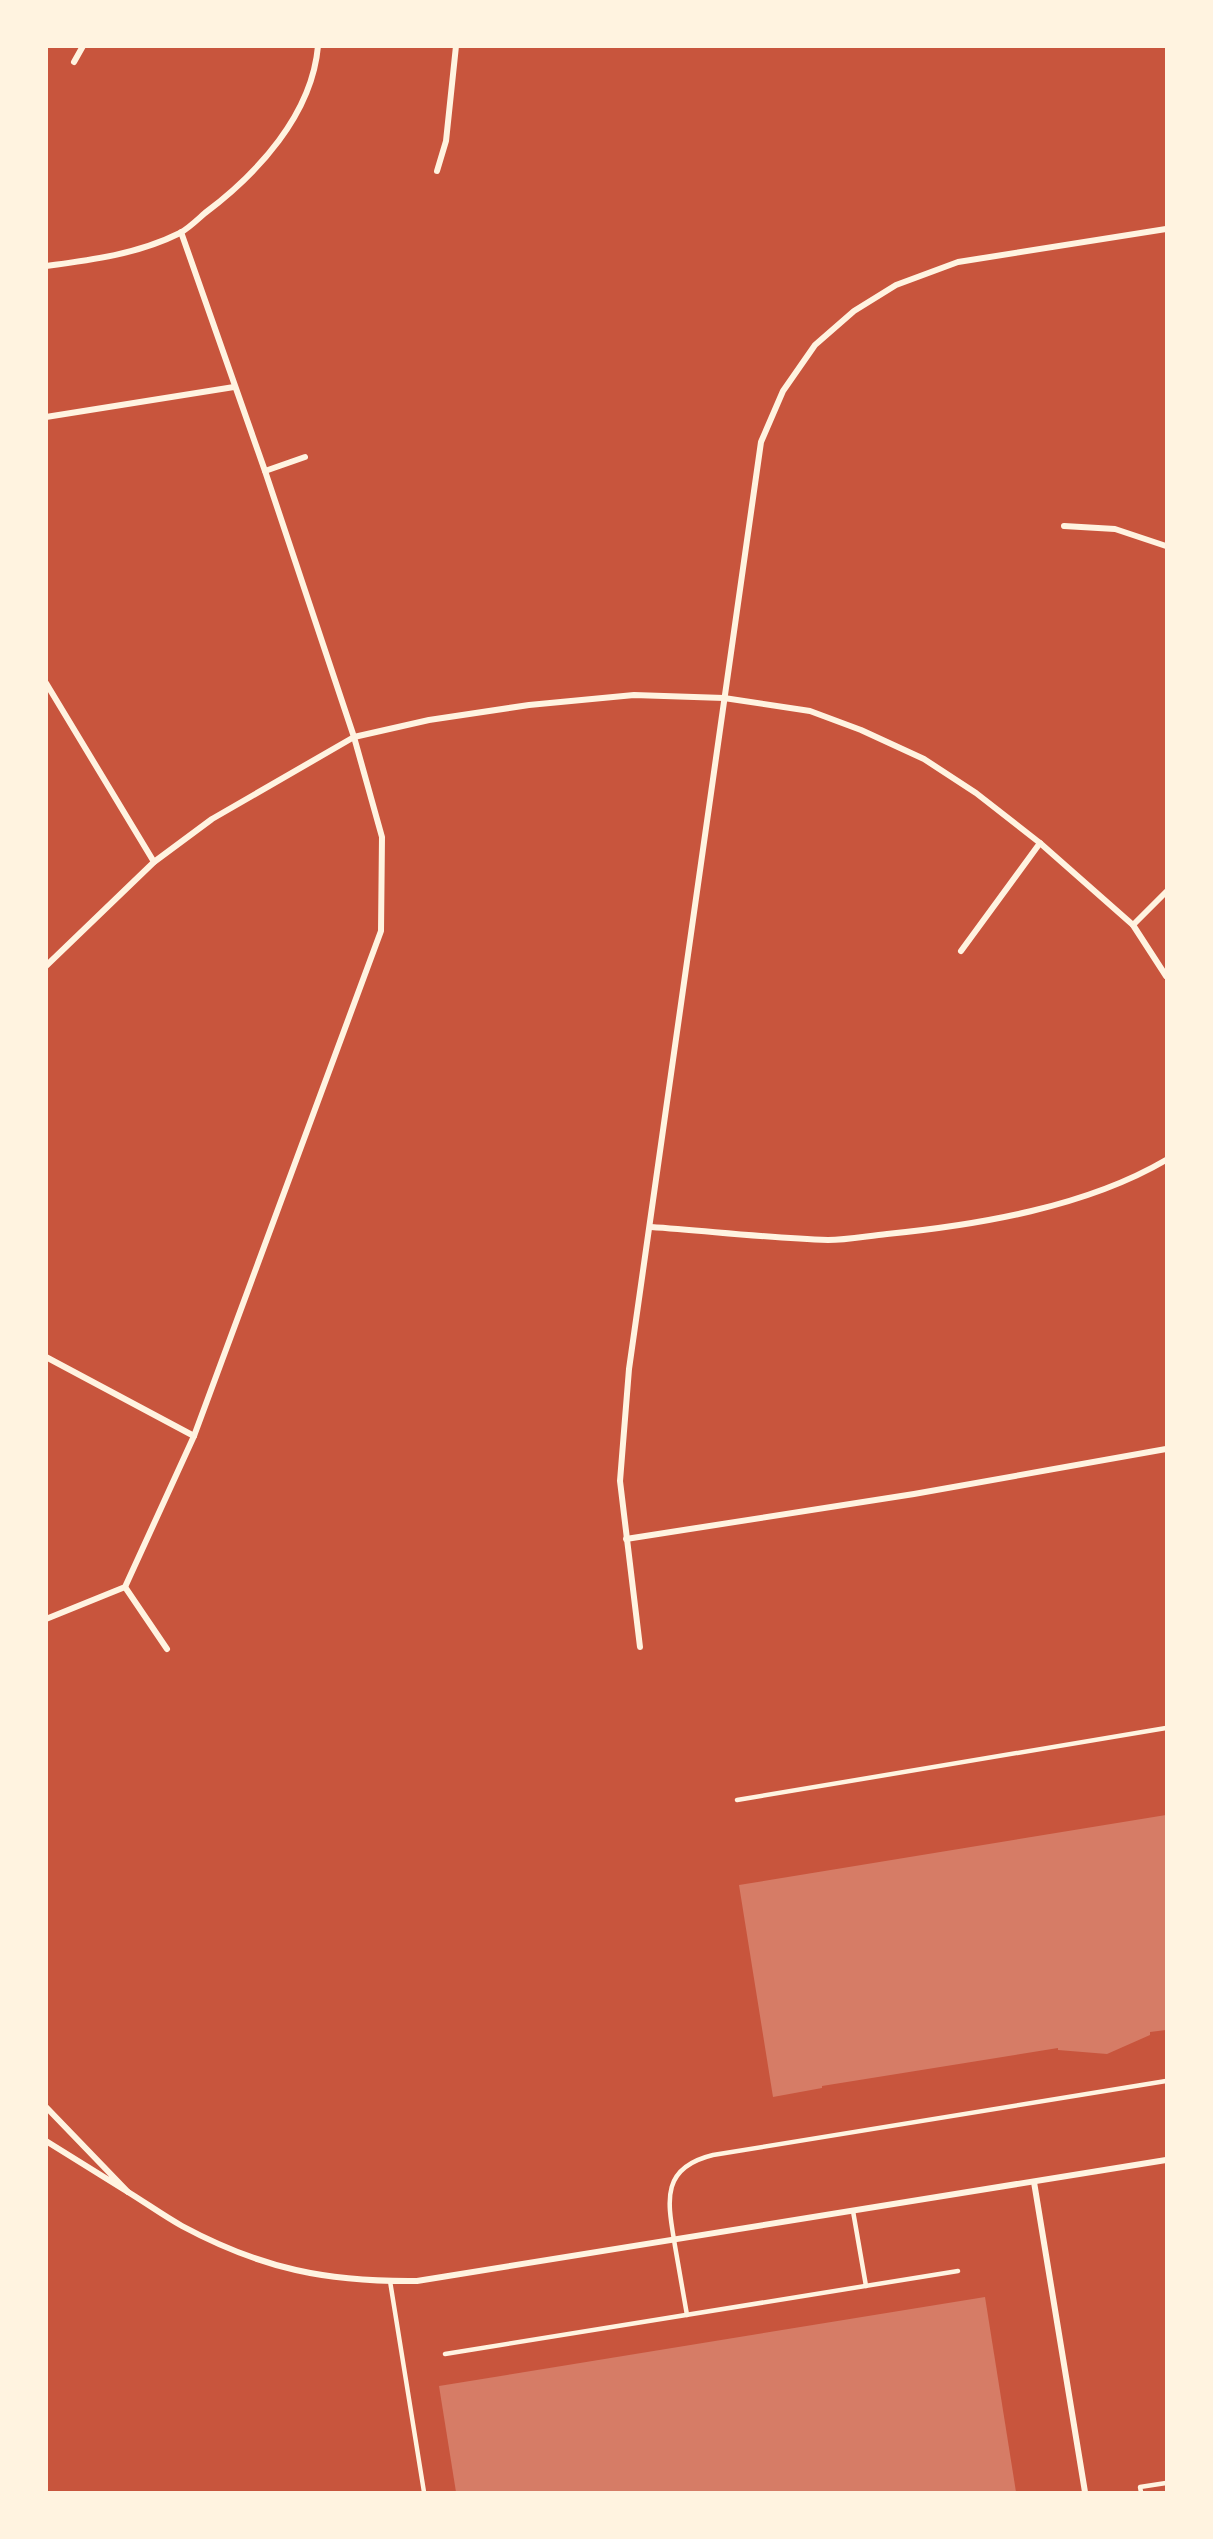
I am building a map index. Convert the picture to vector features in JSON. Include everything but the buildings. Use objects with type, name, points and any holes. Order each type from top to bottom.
[{"type":"street","points":[[74,62],[83,46]]},
{"type":"street","points":[[46,266],[100,259],[139,249],[181,232],[231,194],[282,136],[307,91],[317,58],[318,46]]},
{"type":"street","points":[[437,171],[446,141],[456,46]]},
{"type":"street","points":[[640,1647],[620,1481],[629,1369],[761,442],[783,391],[815,345],[854,312],[896,285],[958,262],[1167,229]]},
{"type":"street","points":[[46,1619],[125,1587],[194,1436],[381,931],[382,837],[354,737],[265,471],[181,232]]},
{"type":"street","points":[[46,417],[234,387]]},
{"type":"street","points":[[265,471],[305,457]]},
{"type":"street","points":[[1064,526],[1115,529],[1167,546]]},
{"type":"street","points":[[46,683],[154,862]]},
{"type":"street","points":[[46,966],[154,862],[212,819],[354,737],[429,720],[529,705],[634,695],[724,698],[810,711],[861,730],[924,759],[976,794],[1040,843],[1133,925],[1167,976]]},
{"type":"street","points":[[961,951],[1040,843]]},
{"type":"street","points":[[1133,925],[1167,892]]},
{"type":"street","points":[[651,1227],[830,1240],[919,1231],[1012,1215],[1082,1197],[1146,1172],[1167,1160]]},
{"type":"street","points":[[46,1357],[194,1436]]},
{"type":"street","points":[[626,1539],[914,1494],[1167,1449]]},
{"type":"street","points":[[125,1587],[167,1649]]},
{"type":"street","points":[[46,2107],[128,2192]]},
{"type":"street","points":[[46,2141],[180,2225],[252,2258],[329,2278],[390,2281],[446,2278],[1167,2160]]},
{"type":"street","points":[[1034,2182],[1084,2493]]},
{"type":"lane","points":[[737,1800],[1167,1728]]},
{"type":"lane","points":[[687,2314],[669,2206],[671,2186],[684,2167],[703,2157],[1167,2081]]},
{"type":"lane","points":[[853,2211],[866,2286]]},
{"type":"lane","points":[[445,2354],[958,2271]]},
{"type":"lane","points":[[390,2281],[424,2493]]},
{"type":"lane","points":[[1141,2493],[1140,2487],[1167,2483]]}]
